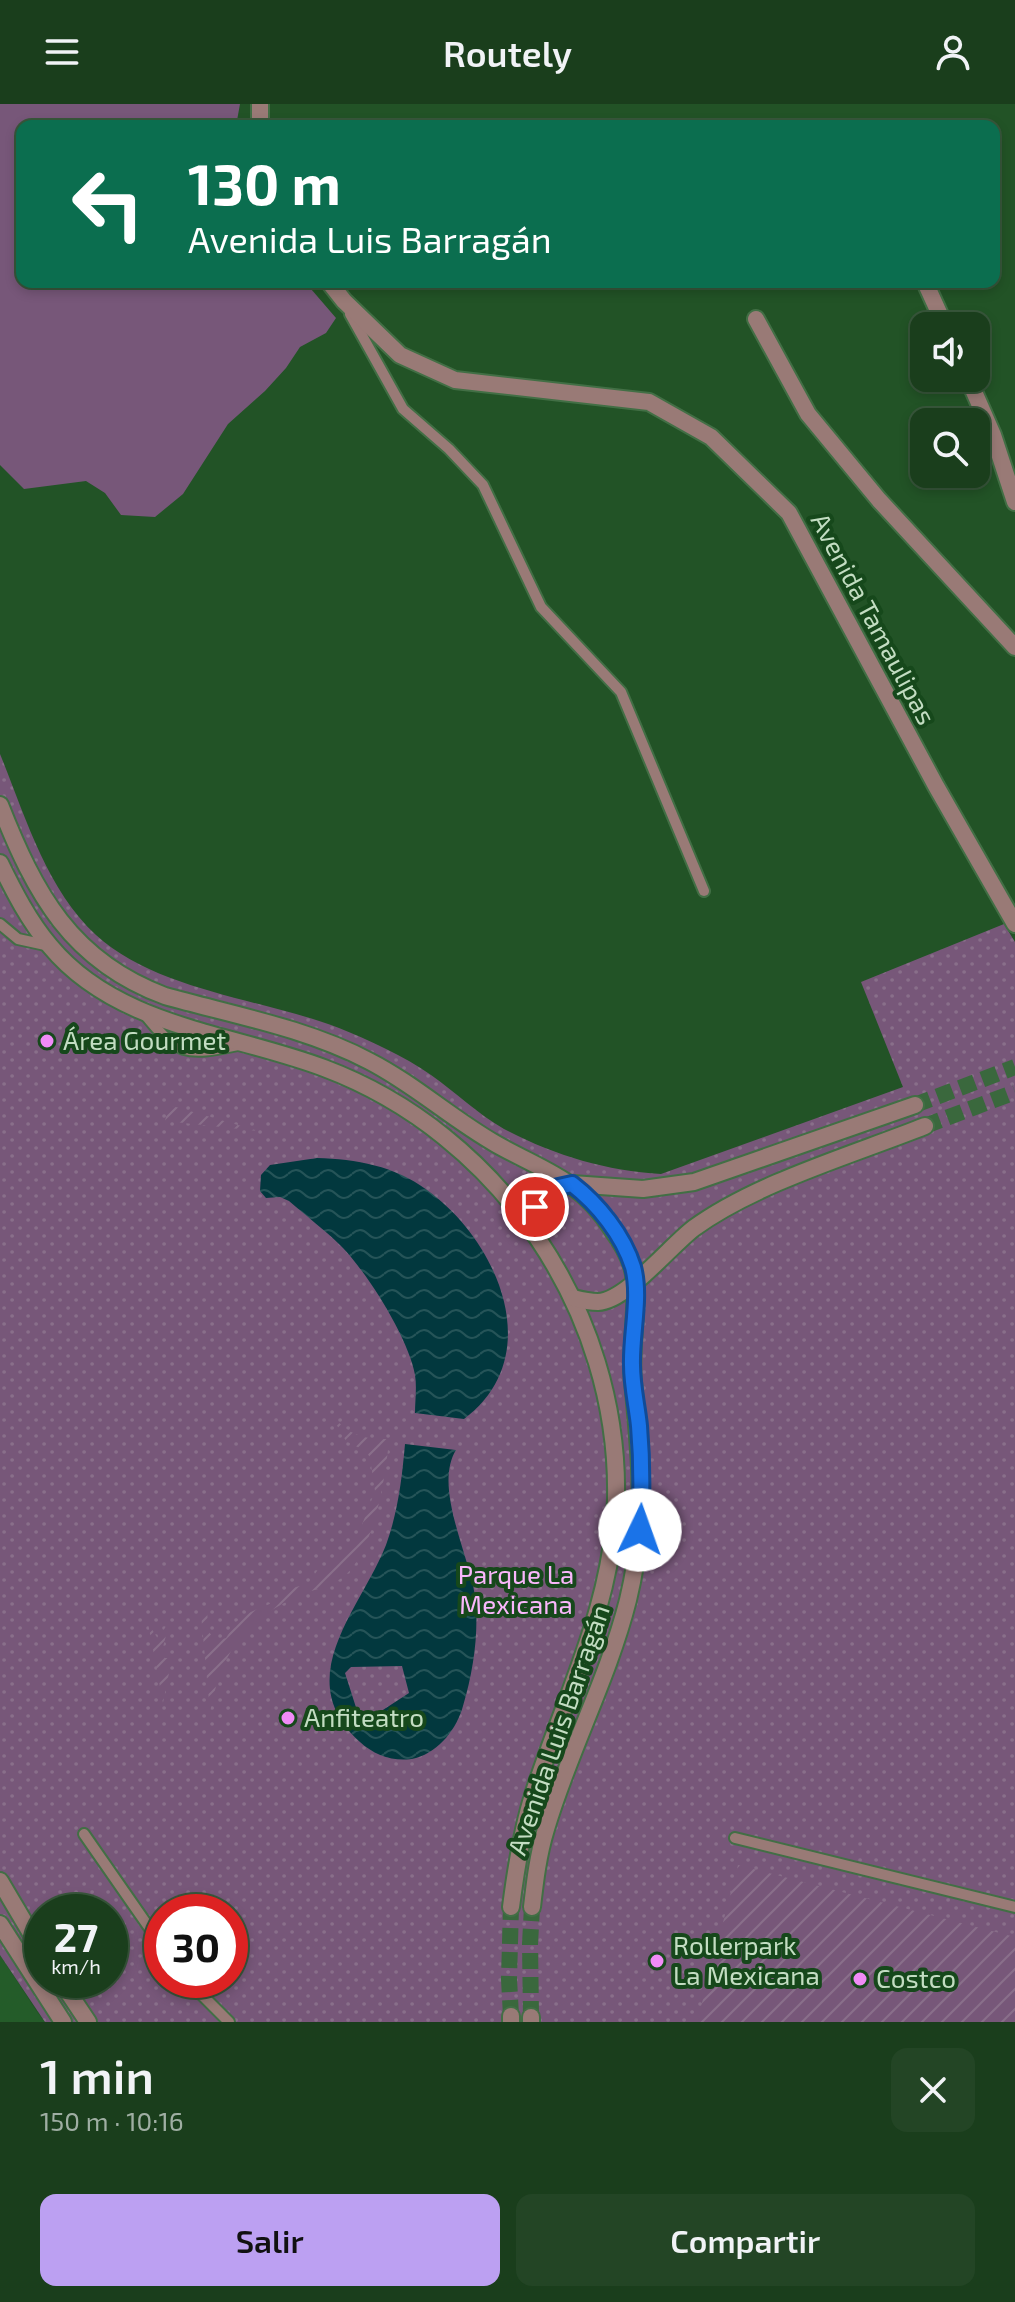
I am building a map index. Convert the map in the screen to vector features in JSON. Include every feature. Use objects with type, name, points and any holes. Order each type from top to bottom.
[{"type":"street","name":"Avenida Tamaulipas","points":[[334,288],[400,355],[455,380],[649,402],[711,437],[789,513],[936,786],[1015,924]]},
{"type":"street","points":[[928,288],[939,312]]},
{"type":"street","points":[[756,319],[808,414],[879,500],[1015,647]]},
{"type":"street","points":[[974,392],[993,435],[1015,502]]},
{"type":"street","name":"Avenida Luis Barragán","points":[[0,805],[30,876],[63,926],[108,968],[143,988],[352,1052],[396,1076],[497,1144],[572,1184],[587,1195],[622,1243],[632,1265],[635,1282],[632,1369],[642,1460],[636,1561],[613,1652],[545,1831],[532,1907]]},
{"type":"street","name":"Avenida Luis Barragán","points":[[0,863],[23,908],[56,952],[102,991],[142,1011],[323,1067],[353,1080],[402,1107],[459,1148],[528,1223],[573,1298],[595,1355],[608,1403],[616,1465],[614,1535],[593,1633],[543,1767],[523,1831],[511,1907]]},
{"type":"street","points":[[56,952],[78,943]]},
{"type":"street","name":"Avenida Luis Barragán","points":[[572,1184],[643,1189],[694,1182],[915,1105]]},
{"type":"street","points":[[573,1298],[598,1302],[608,1300],[635,1282],[693,1229],[730,1206],[925,1126]]},
{"type":"street","points":[[528,1223],[543,1196],[554,1188],[572,1184]]},
{"type":"street","points":[[0,1881],[24,1922]]},
{"type":"street","points":[[0,1924],[63,2022]]},
{"type":"street","points":[[72,1998],[88,2022]]},
{"type":"lane","points":[[344,301],[403,409],[449,449],[483,485],[541,607],[621,692],[704,891]]},
{"type":"lane","points":[[0,924],[18,939],[56,952]]},
{"type":"lane","points":[[142,1011],[171,1045],[195,1053],[245,1043]]},
{"type":"lane","points":[[84,1834],[144,1920]]},
{"type":"lane","points":[[735,1838],[1015,1907]]},
{"type":"lane","points":[[205,1998],[229,2022]]},
{"type":"shaded area","points":[[0,1955],[24,1992],[24,1998],[28,1998],[45,2022],[0,2022]]},
{"type":"green space","points":[[0,104],[240,104],[237,120],[16,120],[16,288],[310,288],[336,318],[326,333],[300,347],[265,391],[228,424],[183,494],[155,517],[121,515],[105,493],[86,481],[24,489],[0,465]]},
{"type":"green space","name":"Parque La Mexicana","points":[[0,754],[28,826],[63,896],[96,935],[121,954],[149,969],[212,992],[339,1028],[421,1068],[504,1129],[561,1154],[620,1169],[661,1174],[903,1087],[861,982],[1004,924],[1015,942],[1015,2022],[45,2022],[29,1998],[128,1998],[128,1894],[24,1894],[24,1991],[0,1955]]},
{"type":"green space","points":[[169,1105],[259,1131],[165,1121]]},
{"type":"green space","points":[[331,1415],[357,1434],[389,1439],[381,1493],[363,1551],[343,1577],[279,1606],[249,1628],[228,1656],[210,1712],[201,1614],[207,1612],[209,1632],[216,1641],[226,1638],[236,1622],[246,1614],[272,1603],[292,1588],[308,1584],[317,1571],[344,1557],[360,1530],[375,1491],[370,1458],[367,1452],[346,1441]]},
{"type":"green space","points":[[170,1620],[162,1651],[165,1658],[172,1658],[163,1703],[148,1623],[158,1639]]},
{"type":"green space","name":"Costco","points":[[738,1865],[1015,1937],[1015,2022],[697,2022]]},
{"type":"water","points":[[317,1158],[375,1165],[415,1182],[452,1212],[475,1238],[492,1268],[504,1300],[508,1332],[504,1364],[489,1393],[464,1419],[415,1413],[416,1380],[405,1343],[363,1272],[341,1246],[289,1201],[280,1197],[266,1198],[260,1191],[261,1175],[270,1165]]},
{"type":"water","points":[[405,1444],[456,1450],[450,1466],[451,1505],[473,1587],[476,1617],[472,1668],[456,1722],[446,1738],[433,1750],[416,1758],[401,1760],[379,1755],[366,1747],[340,1718],[331,1693],[330,1668],[348,1619],[386,1545],[401,1482]],"holes":[[[402,1666],[409,1693],[366,1721],[360,1720],[345,1673],[351,1667]]]},
{"type":"tunnel","points":[[915,1105],[1015,1067]]},
{"type":"tunnel","points":[[925,1126],[1015,1092]]},
{"type":"tunnel","points":[[511,1907],[511,2016]]},
{"type":"tunnel","points":[[531,2017],[532,1907]]},
{"type":"place","name":"Área Gourmet","points":[[47,1041]]},
{"type":"place","name":"Anfiteatro","points":[[288,1718]]},
{"type":"place","name":"Rollerpark La Mexicana","points":[[657,1961]]},
{"type":"place","name":"Costco","points":[[860,1979]]},
{"type":"route","points":[[535,1207],[554,1188],[572,1184],[587,1195],[602,1213],[632,1265],[635,1282],[632,1369],[642,1460],[640,1530]]}]
